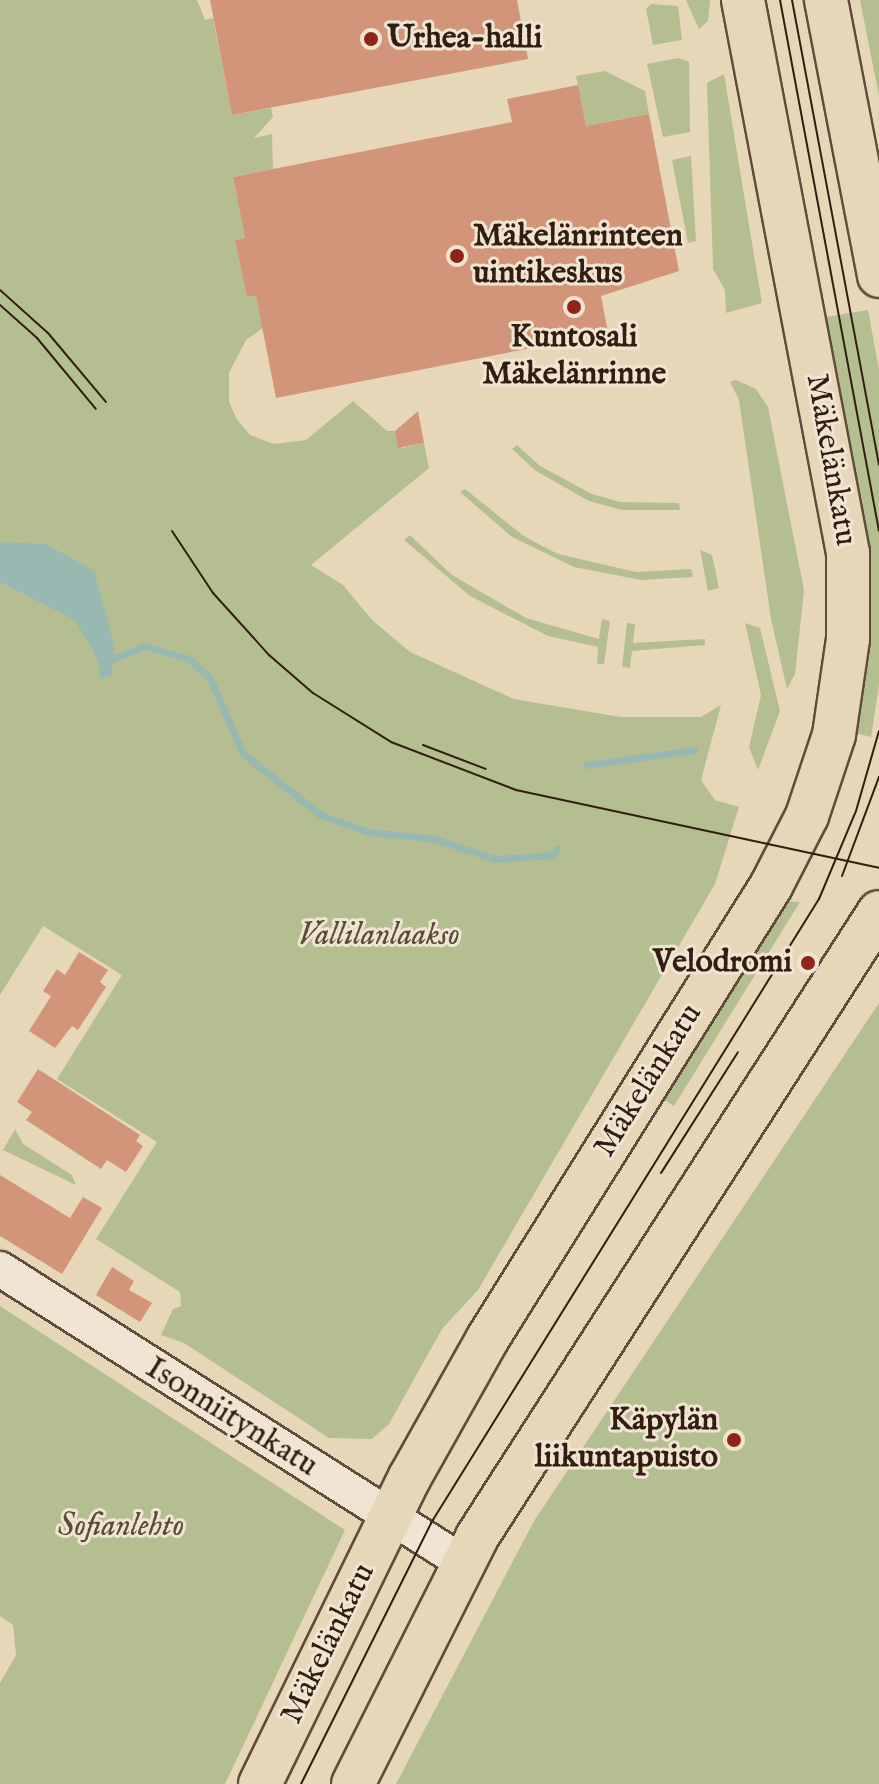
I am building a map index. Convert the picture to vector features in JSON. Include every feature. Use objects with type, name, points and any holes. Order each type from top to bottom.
[{"type":"main road","name":"Mäkelänkatu","points":[[260,1784],[390,1519],[488,1338],[771,886],[822,780],[838,719],[848,639],[848,553],[743,0]]},
{"type":"main road","points":[[826,0],[879,276]]},
{"type":"main road","points":[[353,1784],[464,1563],[879,912]]},
{"type":"street","name":"Isonniitynkatu","points":[[0,1269],[390,1519],[464,1563]]},
{"type":"green space","name":"Vallilanlaakso","points":[[0,0],[197,0],[205,20],[213,18],[232,115],[271,108],[273,117],[254,138],[272,134],[273,169],[233,177],[245,238],[235,240],[247,297],[256,296],[263,328],[246,340],[229,373],[229,401],[236,418],[250,435],[274,444],[306,440],[353,401],[387,431],[395,431],[402,448],[424,443],[429,468],[311,565],[343,585],[372,620],[410,652],[514,699],[620,717],[701,717],[721,705],[701,780],[715,800],[739,807],[715,884],[478,1290],[442,1329],[389,1424],[372,1439],[329,1438],[184,1343],[161,1335],[173,1309],[181,1306],[180,1292],[96,1239],[157,1142],[57,1079],[122,975],[43,926],[0,995]]},
{"type":"green space","points":[[686,0],[710,0],[708,21],[699,29]]},
{"type":"green space","points":[[860,0],[879,0],[879,96]]},
{"type":"green space","points":[[651,4],[678,6],[682,40],[653,45],[646,9]]},
{"type":"green space","points":[[678,58],[689,62],[690,132],[663,137],[647,64]]},
{"type":"green space","points":[[605,71],[645,91],[649,114],[586,126],[576,76]]},
{"type":"green space","points":[[724,74],[762,303],[726,313],[725,290],[713,269],[707,83]]},
{"type":"green space","points":[[691,156],[696,241],[688,243],[672,160]]},
{"type":"green space","points":[[868,310],[879,370],[879,685],[871,737],[856,733],[869,650],[863,514],[826,317]]},
{"type":"green space","points":[[736,380],[756,389],[768,407],[804,590],[795,674],[787,689],[771,619],[739,400],[730,382]]},
{"type":"green space","points":[[517,445],[540,466],[592,494],[620,502],[679,503],[680,510],[622,510],[589,501],[536,471],[512,449]]},
{"type":"green space","points":[[465,489],[525,537],[558,554],[636,572],[691,569],[693,577],[641,580],[574,567],[512,537],[460,492]]},
{"type":"green space","points":[[410,535],[452,575],[526,618],[599,639],[602,619],[610,621],[604,664],[597,664],[598,647],[548,636],[470,596],[404,540]]},
{"type":"green space","points":[[700,550],[712,555],[719,588],[708,591]]},
{"type":"green space","points":[[627,623],[635,624],[633,643],[705,639],[705,645],[632,651],[630,668],[622,667]]},
{"type":"green space","points":[[745,623],[760,628],[780,711],[758,770],[749,747],[761,695]]},
{"type":"green space","points":[[785,901],[800,902],[674,1106],[663,1099]]},
{"type":"green space","name":"Käpylän liikuntapuisto","points":[[879,1003],[879,1784],[396,1784],[534,1521]]},
{"type":"green space","points":[[15,1129],[23,1144],[72,1175],[76,1185],[3,1150]]},
{"type":"green space","name":"Sofianlehto","points":[[0,1306],[345,1530],[225,1784],[0,1784],[0,1683],[16,1655],[13,1625],[0,1616]]},
{"type":"water","points":[[0,542],[46,544],[94,571],[114,644],[112,675],[100,679],[98,660],[75,620],[0,582]]},
{"type":"building","name":"Urhea-halli","points":[[210,0],[517,0],[528,59],[232,115]]},
{"type":"building","name":"Mäkelänrinteen uintikeskus","points":[[578,85],[586,126],[649,114],[679,271],[601,296],[608,333],[276,398],[256,296],[247,297],[235,240],[245,238],[233,177],[512,122],[507,99]]},
{"type":"building","points":[[418,411],[424,443],[398,448],[395,431]]},
{"type":"building","points":[[79,952],[108,970],[100,982],[106,987],[78,1030],[72,1026],[55,1048],[29,1031],[51,996],[43,991],[57,969],[65,975]]},
{"type":"building","points":[[38,1069],[140,1135],[136,1141],[143,1146],[126,1172],[107,1160],[101,1169],[26,1120],[32,1112],[17,1102]]},
{"type":"building","points":[[0,1175],[70,1218],[83,1197],[102,1208],[62,1274],[0,1236]]},
{"type":"building","points":[[112,1267],[134,1281],[129,1290],[152,1303],[140,1322],[96,1295]]},
{"type":"waterway","points":[[107,661],[145,646],[189,659],[210,678],[243,754],[321,815],[369,832],[435,839],[496,859],[553,855],[557,848]]},
{"type":"waterway","points":[[587,765],[694,750]]},
{"type":"tram line","points":[[780,0],[879,531]]},
{"type":"tram line","points":[[792,0],[879,465]]},
{"type":"tram line","points":[[0,290],[48,333],[106,402]]},
{"type":"tram line","points":[[0,305],[37,338],[96,409]]},
{"type":"tram line","points":[[172,531],[213,593],[269,655],[313,693],[391,742],[516,790],[879,868]]},
{"type":"tram line","points":[[301,1784],[431,1523],[819,899],[856,811],[879,731]]},
{"type":"tram line","points":[[423,745],[486,769]]},
{"type":"tram line","points":[[842,876],[879,777]]},
{"type":"tram line","points":[[661,1173],[738,1052]]},
{"type":"place","name":"Urhea-halli","points":[[371,39]]},
{"type":"place","name":"Mäkelänrinteen uintikeskus","points":[[457,256]]},
{"type":"place","name":"Kuntosali Mäkelänrinne","points":[[574,307]]},
{"type":"place","name":"Velodromi","points":[[808,963]]},
{"type":"place","name":"Käpylän liikuntapuisto","points":[[734,1440]]}]
